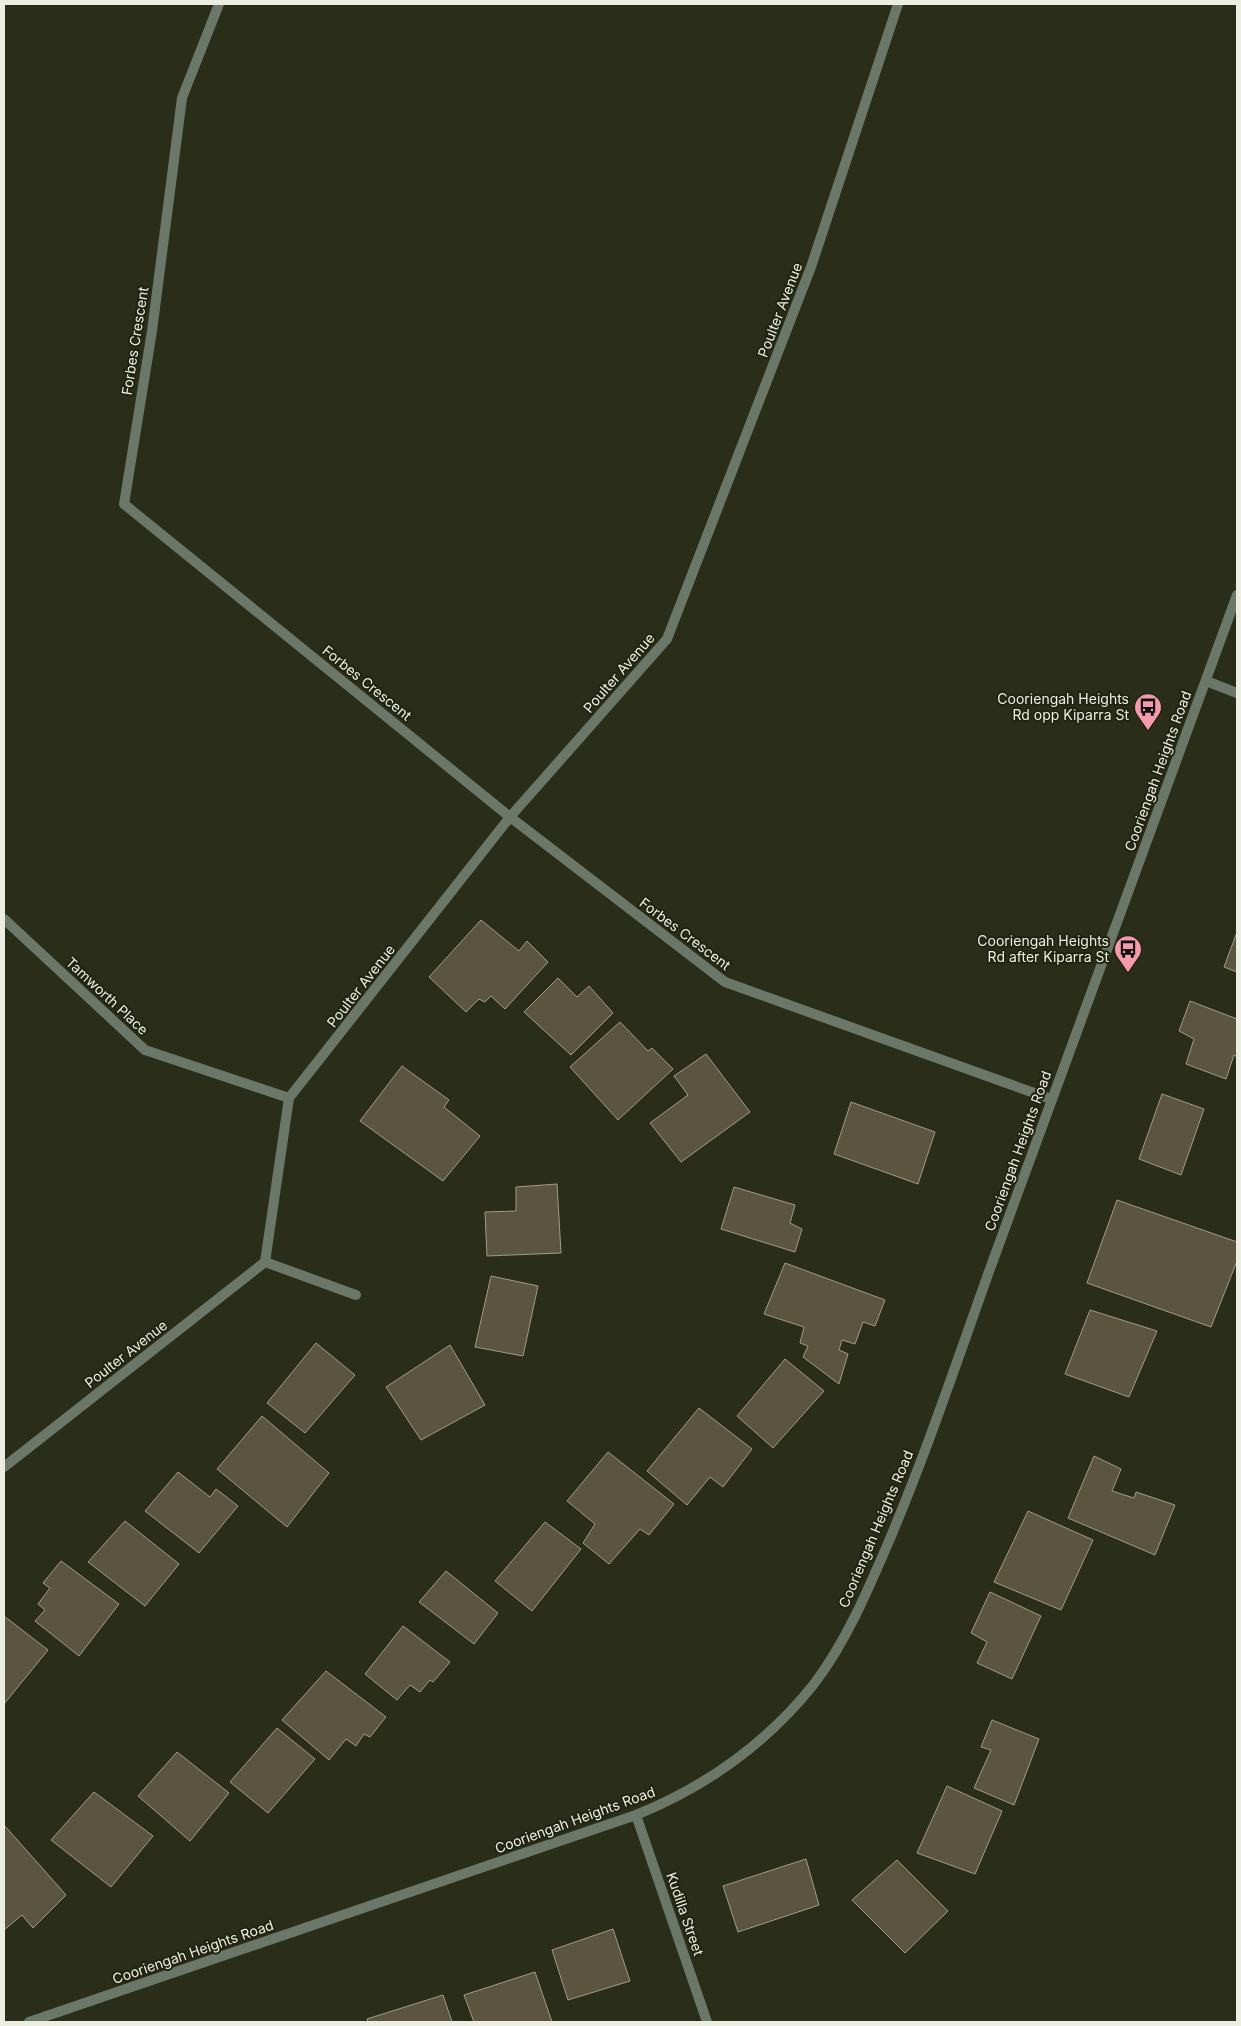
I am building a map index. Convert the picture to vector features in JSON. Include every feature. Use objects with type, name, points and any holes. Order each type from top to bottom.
[{"type":"street","name":"Forbes Crescent","points":[[219,4],[182,98],[152,331],[124,504],[510,818],[725,982],[1051,1099]]},
{"type":"street","name":"Poulter Avenue","points":[[4,1468],[265,1262],[289,1098],[510,818],[667,639],[811,267],[898,4]]},
{"type":"street","name":"Cooriengah Heights Road","points":[[29,2022],[636,1816],[679,1796],[713,1777],[764,1737],[814,1683],[840,1645],[872,1581],[909,1494],[1051,1099],[1237,595]]},
{"type":"street","points":[[1206,681],[1237,693]]},
{"type":"street","name":"Tamworth Place","points":[[4,920],[145,1050],[289,1098]]},
{"type":"street","points":[[265,1262],[356,1295]]},
{"type":"street","name":"Kudilla Street","points":[[636,1816],[707,2022]]},
{"type":"building","points":[[481,920],[519,951],[527,941],[548,962],[505,1009],[491,996],[485,1002],[479,999],[466,1012],[429,977]]},
{"type":"building","points":[[1237,932],[1237,972],[1224,967]]},
{"type":"building","points":[[558,978],[577,997],[589,986],[613,1013],[571,1055],[524,1012]]},
{"type":"building","points":[[1190,1001],[1237,1019],[1237,1057],[1234,1055],[1226,1079],[1186,1064],[1194,1039],[1179,1031]]},
{"type":"building","points":[[620,1022],[648,1051],[652,1048],[673,1069],[618,1120],[570,1067]]},
{"type":"building","points":[[706,1054],[750,1112],[681,1162],[650,1123],[688,1095],[674,1076]]},
{"type":"building","points":[[402,1066],[449,1100],[444,1107],[480,1136],[443,1181],[360,1121]]},
{"type":"building","points":[[1162,1094],[1204,1109],[1181,1175],[1139,1159]]},
{"type":"building","points":[[851,1102],[935,1132],[918,1184],[834,1154]]},
{"type":"building","points":[[557,1184],[561,1253],[487,1256],[485,1212],[516,1211],[516,1187]]},
{"type":"building","points":[[734,1187],[795,1205],[790,1223],[802,1229],[795,1252],[721,1229]]},
{"type":"building","points":[[1117,1200],[1237,1242],[1237,1261],[1211,1327],[1087,1283]]},
{"type":"building","points":[[785,1263],[885,1300],[875,1326],[863,1322],[855,1344],[842,1340],[839,1350],[848,1354],[839,1384],[803,1357],[808,1346],[800,1343],[804,1327],[764,1314]]},
{"type":"building","points":[[491,1276],[538,1286],[523,1356],[475,1347]]},
{"type":"building","points":[[1090,1310],[1157,1331],[1129,1397],[1065,1374]]},
{"type":"building","points":[[316,1343],[355,1375],[305,1433],[267,1403]]},
{"type":"building","points":[[450,1345],[485,1405],[421,1440],[386,1387]]},
{"type":"building","points":[[785,1359],[824,1391],[773,1448],[737,1416]]},
{"type":"building","points":[[699,1408],[752,1449],[723,1487],[710,1477],[687,1505],[647,1471]]},
{"type":"building","points":[[262,1416],[329,1473],[287,1527],[217,1469]]},
{"type":"building","points":[[608,1452],[674,1504],[649,1535],[640,1529],[609,1564],[583,1543],[595,1524],[567,1501]]},
{"type":"building","points":[[1094,1456],[1121,1469],[1112,1491],[1134,1498],[1136,1492],[1175,1505],[1155,1555],[1068,1518]]},
{"type":"building","points":[[178,1472],[210,1497],[216,1489],[238,1506],[199,1553],[145,1511]]},
{"type":"building","points":[[1028,1511],[1093,1540],[1061,1610],[994,1582]]},
{"type":"building","points":[[125,1521],[179,1564],[145,1606],[88,1562]]},
{"type":"building","points":[[545,1522],[581,1549],[532,1611],[495,1581]]},
{"type":"building","points":[[61,1561],[119,1604],[79,1656],[35,1621],[45,1610],[38,1604],[50,1588],[43,1583]]},
{"type":"building","points":[[446,1571],[498,1613],[474,1644],[419,1602]]},
{"type":"building","points":[[990,1592],[1041,1616],[1012,1679],[977,1663],[987,1642],[971,1633]]},
{"type":"building","points":[[4,1616],[48,1650],[4,1704]]},
{"type":"building","points":[[403,1626],[450,1662],[433,1682],[430,1680],[420,1692],[410,1685],[397,1700],[365,1674]]},
{"type":"building","points":[[326,1671],[386,1717],[370,1737],[364,1734],[356,1746],[346,1739],[329,1760],[282,1720]]},
{"type":"building","points":[[992,1720],[1039,1739],[1014,1805],[974,1788],[991,1750],[981,1747]]},
{"type":"building","points":[[277,1728],[315,1759],[268,1813],[230,1782]]},
{"type":"building","points":[[177,1752],[229,1793],[190,1841],[138,1796]]},
{"type":"building","points":[[947,1786],[1002,1811],[975,1874],[917,1853]]},
{"type":"building","points":[[94,1792],[153,1836],[111,1887],[51,1840]]},
{"type":"building","points":[[4,1825],[66,1895],[33,1928],[22,1915],[4,1930]]},
{"type":"building","points":[[806,1859],[819,1905],[738,1932],[723,1886]]},
{"type":"building","points":[[897,1860],[948,1911],[905,1953],[852,1900]]},
{"type":"building","points":[[613,1929],[630,1981],[568,2000],[552,1950]]},
{"type":"building","points":[[535,1972],[552,2022],[474,2022],[464,1995]]},
{"type":"building","points":[[443,1995],[452,2022],[368,2022],[367,2019]]},
{"type":"place","name":"Cooriengah Heights Rd opp Kiparra St","points":[[1148,731]]},
{"type":"place","name":"Cooriengah Heights Rd after Kiparra St","points":[[1128,973]]}]
